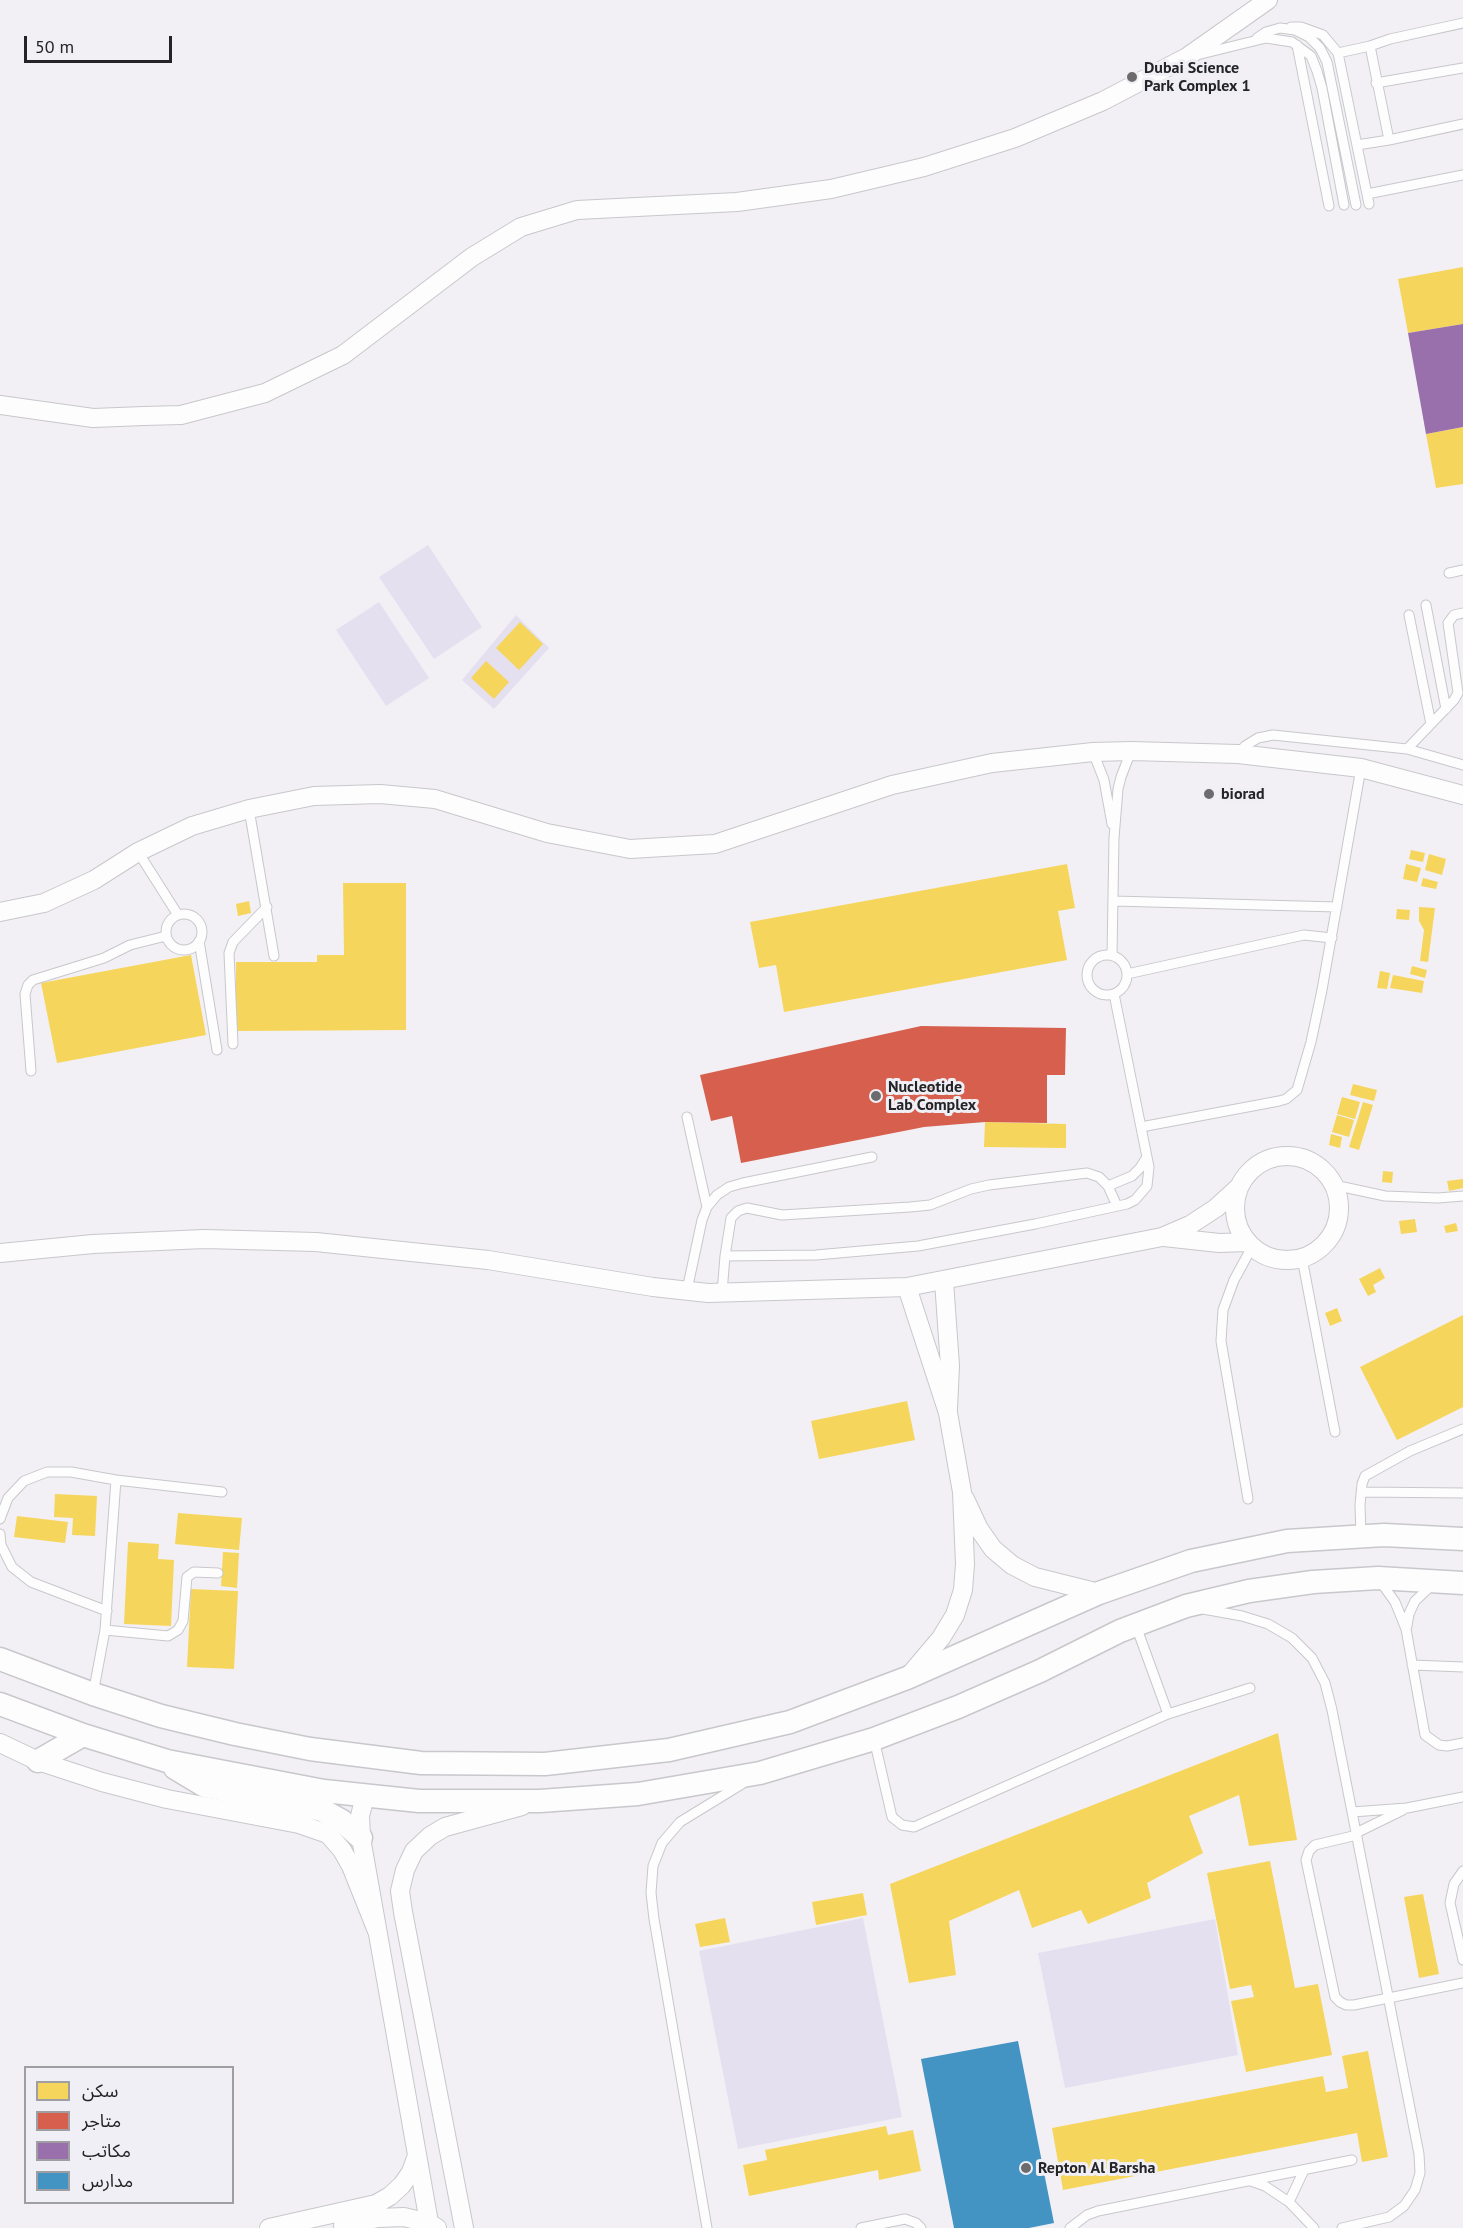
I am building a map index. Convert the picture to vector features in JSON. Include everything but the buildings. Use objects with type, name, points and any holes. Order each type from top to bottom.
[{"type":"street","points":[[0,405],[93,418],[134,417],[181,414],[265,393],[343,355],[472,257],[521,227],[577,210],[737,202],[831,189],[924,167],[1015,138],[1103,101],[1187,57],[1268,0]]},
{"type":"street","points":[[0,912],[44,903],[94,880],[138,852],[192,826],[249,809],[314,796],[380,794],[435,799],[547,833],[630,849],[715,844],[892,785],[992,763],[1093,752],[1238,754],[1361,768],[1463,795]]},
{"type":"street","points":[[0,1253],[93,1244],[204,1239],[316,1242],[478,1258],[585,1277],[722,1293],[907,1287],[1162,1237],[1190,1225],[1216,1208],[1239,1187],[1253,1168],[1274,1157],[1298,1157],[1319,1167],[1334,1185],[1339,1203],[1338,1221],[1331,1237],[1318,1250],[1302,1258],[1284,1260],[1267,1256],[1249,1245],[1162,1237]]},
{"type":"street","points":[[1239,1187],[1234,1206],[1238,1226],[1249,1245]]},
{"type":"street","points":[[944,1281],[950,1374],[948,1413]]},
{"type":"street","points":[[907,1287],[948,1413],[962,1492],[965,1564],[963,1590],[955,1615],[941,1638],[907,1678]]},
{"type":"street","points":[[962,1492],[980,1529],[993,1549],[1012,1565],[1035,1577],[1099,1593]]},
{"type":"street","points":[[0,1659],[93,1694],[161,1716],[310,1749],[421,1763],[546,1764],[669,1750],[790,1722],[907,1678],[1099,1593],[1191,1560],[1287,1541],[1384,1535],[1463,1539]]},
{"type":"street","points":[[0,1704],[83,1735],[167,1761],[365,1797],[418,1802],[540,1801],[639,1794],[760,1773],[874,1739],[968,1702],[1135,1625],[1186,1606],[1249,1591],[1313,1582],[1378,1578],[1463,1583]]},
{"type":"street","points":[[38,1761],[83,1735]]},
{"type":"street","points":[[0,1743],[38,1761],[102,1782],[167,1799],[299,1824],[328,1834],[342,1850],[351,1866],[377,1931]]},
{"type":"street","points":[[368,1757],[365,1797],[360,1816],[361,1839],[416,2158],[432,2226]]},
{"type":"street","points":[[167,1761],[179,1772],[205,1786],[322,1810],[342,1821],[361,1839]]},
{"type":"street","points":[[464,2228],[400,1891],[405,1870],[414,1851],[438,1831],[454,1824],[540,1801]]},
{"type":"street","points":[[269,2228],[376,2204],[390,2196],[402,2185],[411,2172],[416,2158]]},
{"type":"street","points":[[323,2228],[391,2217],[417,2219],[432,2226]]},
{"type":"lane","points":[[1338,52],[1463,23]]},
{"type":"lane","points":[[1253,41],[1266,32],[1280,28],[1301,27],[1323,35],[1338,52],[1368,199],[1463,175]]},
{"type":"lane","points":[[1280,28],[1295,30],[1309,37],[1320,48],[1327,62],[1356,205]]},
{"type":"lane","points":[[1187,57],[1266,38],[1279,38],[1298,45],[1311,56],[1317,71],[1344,205]]},
{"type":"lane","points":[[1298,45],[1329,206]]},
{"type":"lane","points":[[1370,46],[1389,140]]},
{"type":"lane","points":[[1376,83],[1463,68]]},
{"type":"lane","points":[[1357,145],[1463,124]]},
{"type":"lane","points":[[1449,573],[1463,570]]},
{"type":"lane","points":[[1426,605],[1446,709]]},
{"type":"lane","points":[[1407,749],[1446,709],[1458,693],[1459,665],[1448,623],[1454,615],[1463,613]]},
{"type":"lane","points":[[1409,615],[1431,723]]},
{"type":"lane","points":[[1238,754],[1245,746],[1258,738],[1273,735],[1407,749],[1463,765]]},
{"type":"lane","points":[[1112,955],[1114,838],[1118,789],[1131,751]]},
{"type":"lane","points":[[1093,752],[1104,780],[1114,838]]},
{"type":"lane","points":[[1141,1127],[1279,1101],[1292,1095],[1300,1084],[1332,938],[1361,768]]},
{"type":"lane","points":[[249,809],[274,956]]},
{"type":"lane","points":[[138,852],[178,915]]},
{"type":"lane","points":[[1114,902],[1337,907]]},
{"type":"lane","points":[[233,1044],[229,952],[232,942],[267,907]]},
{"type":"lane","points":[[178,915],[190,915],[200,923],[202,935],[190,949],[178,949],[168,941],[166,936],[167,925],[178,915]]},
{"type":"lane","points":[[1127,974],[1304,934],[1332,938]]},
{"type":"lane","points":[[31,1071],[25,994],[28,985],[33,980],[104,958],[130,945],[166,936]]},
{"type":"lane","points":[[199,941],[217,1050]]},
{"type":"lane","points":[[1102,955],[1112,955],[1120,959],[1125,965],[1127,974],[1122,989],[1114,994],[1105,995],[1096,992],[1089,985],[1086,976],[1088,967],[1094,959],[1102,955]]},
{"type":"lane","points":[[725,1257],[816,1255],[918,1246],[1117,1206],[1135,1200],[1142,1194],[1150,1177],[1114,994]]},
{"type":"lane","points":[[687,1117],[707,1207]]},
{"type":"lane","points":[[687,1290],[702,1220],[707,1207],[717,1195],[729,1187],[872,1157]]},
{"type":"lane","points":[[1108,1186],[1131,1176],[1147,1157]]},
{"type":"lane","points":[[722,1293],[731,1218],[738,1211],[747,1208],[782,1215],[930,1205],[971,1189],[989,1185],[1087,1173],[1099,1177],[1108,1186],[1117,1206]]},
{"type":"lane","points":[[1334,1185],[1385,1196],[1437,1198],[1463,1196]]},
{"type":"lane","points":[[1248,1499],[1221,1341],[1223,1310],[1249,1245]]},
{"type":"lane","points":[[1302,1258],[1335,1432]]},
{"type":"lane","points":[[1361,1536],[1360,1505],[1365,1476],[1410,1450],[1463,1429]]},
{"type":"lane","points":[[0,1519],[8,1498],[24,1481],[47,1472],[71,1472],[116,1480],[222,1492]]},
{"type":"lane","points":[[93,1694],[105,1630],[116,1480]]},
{"type":"lane","points":[[1362,1492],[1463,1493]]},
{"type":"lane","points":[[0,1534],[1,1545],[12,1566],[31,1582],[107,1611]]},
{"type":"lane","points":[[105,1630],[168,1636],[178,1630],[183,1621],[187,1577],[194,1572],[218,1573]]},
{"type":"lane","points":[[1378,1578],[1395,1602],[1406,1629],[1425,1735],[1439,1745],[1463,1743]]},
{"type":"lane","points":[[1406,1629],[1415,1601],[1436,1582]]},
{"type":"lane","points":[[1186,1606],[1268,1623],[1292,1638],[1311,1658],[1325,1683],[1357,1834],[1419,2154],[1420,2173],[1415,2190],[1404,2206],[1389,2217],[1342,2228]]},
{"type":"lane","points":[[1135,1625],[1168,1714]]},
{"type":"lane","points":[[1412,1665],[1463,1667]]},
{"type":"lane","points":[[874,1739],[892,1817],[902,1825],[914,1827],[1168,1714],[1250,1688]]},
{"type":"lane","points":[[707,2228],[654,1919],[651,1893],[653,1866],[662,1843],[680,1822],[760,1773]]},
{"type":"lane","points":[[1352,1812],[1407,1808],[1463,1797]]},
{"type":"lane","points":[[1407,1808],[1357,1834],[1315,1845],[1309,1851],[1306,1860],[1335,1997],[1346,2005],[1389,2000],[1463,1983]]},
{"type":"lane","points":[[1463,1871],[1454,1884],[1450,1903],[1463,1960]]},
{"type":"lane","points":[[1070,2228],[1087,2215],[1098,2211],[1352,2160]]},
{"type":"lane","points":[[1289,2202],[1304,2170]]},
{"type":"lane","points":[[1251,2181],[1289,2202],[1314,2228]]},
{"type":"lane","points":[[861,2228],[906,2219],[921,2228]]},
{"type":"shaded area","points":[[428,545],[482,627],[434,659],[379,577]]},
{"type":"shaded area","points":[[379,602],[429,678],[386,706],[336,630]]},
{"type":"shaded area","points":[[516,615],[549,648],[494,709],[462,680]]},
{"type":"shaded area","points":[[863,1918],[902,2117],[738,2149],[699,1951]]},
{"type":"shaded area","points":[[1215,1919],[1238,2055],[1065,2088],[1038,1953]]},
{"type":"place","name":"Dubai Science Park Complex 1","points":[[1132,77]]},
{"type":"place","name":"biorad","points":[[1209,794]]},
{"type":"place","name":"Nucleotide Lab Complex","points":[[876,1096]]},
{"type":"place","name":"Repton Al Barsha","points":[[1026,2168]]}]
